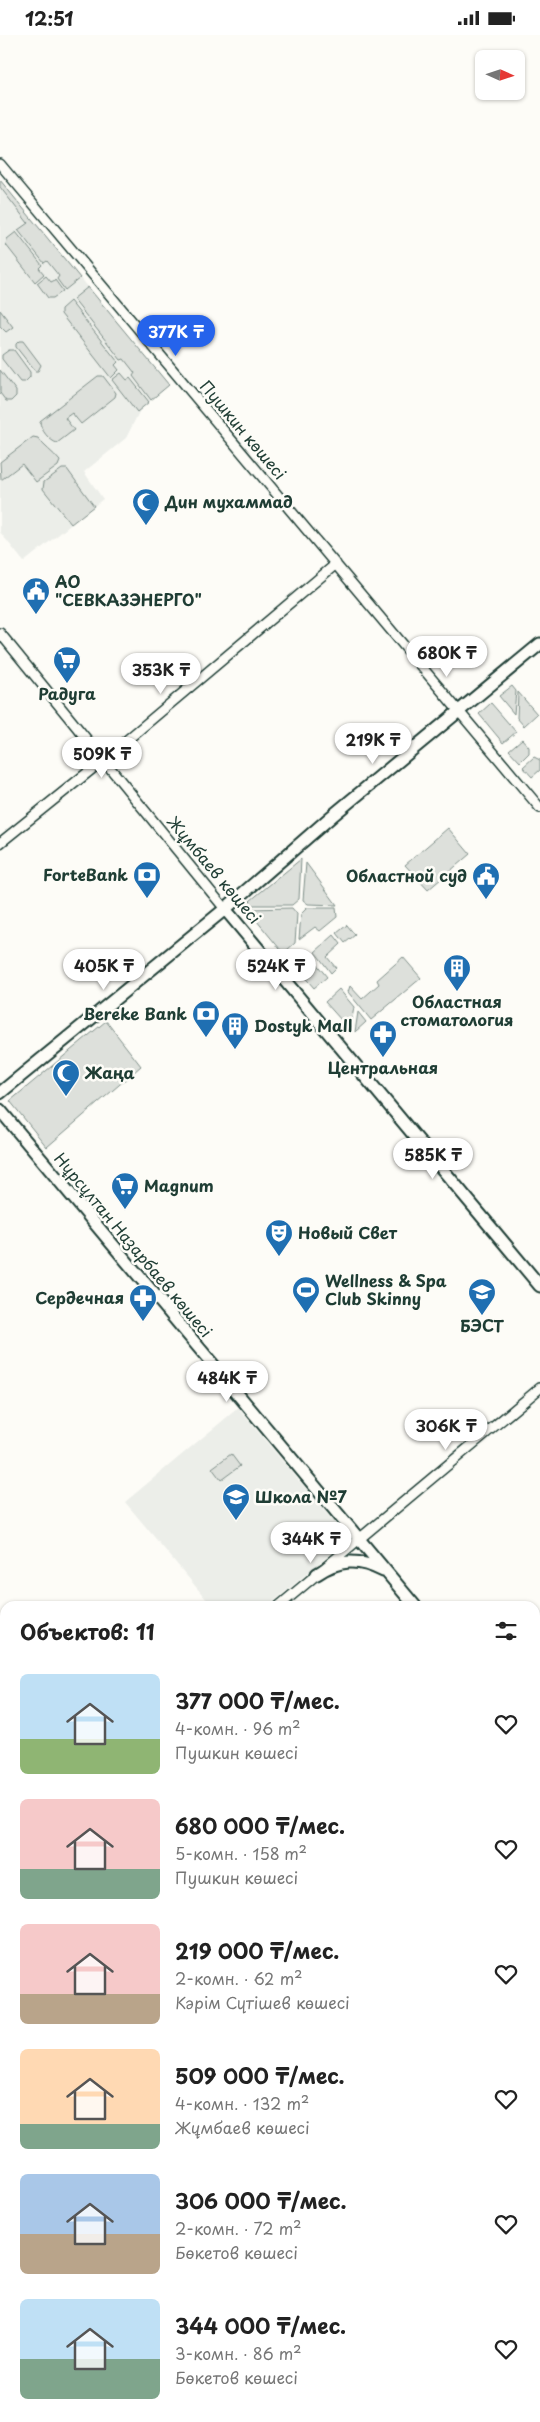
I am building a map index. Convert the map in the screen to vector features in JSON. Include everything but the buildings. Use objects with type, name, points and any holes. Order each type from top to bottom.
[{"type":"main road","points":[[0,1093],[225,909],[459,710],[540,644]]},
{"type":"main road","name":"Жұмбаев көшесі","points":[[225,909],[540,1286]]},
{"type":"main road","name":"Нұрсұлтан Назарбаев көшесі","points":[[0,1110],[411,1601]]},
{"type":"main road","points":[[317,1574],[333,1563],[344,1561],[370,1565],[388,1574]]},
{"type":"street","name":"Пушкин көшесі","points":[[0,164],[540,808]]},
{"type":"street","points":[[0,843],[102,761],[336,564]]},
{"type":"street","name":"Жұмбаев көшесі","points":[[0,633],[102,761],[225,909]]},
{"type":"street","points":[[285,1601],[540,1388]]},
{"type":"shaded area","points":[[0,180],[169,385],[140,410],[126,438],[84,472],[103,499],[24,562],[0,532]]},
{"type":"shaded area","points":[[0,180],[80,278],[65,290],[57,279],[59,276],[47,261],[44,263],[18,230],[28,223],[0,187]]},
{"type":"shaded area","points":[[16,232],[42,265],[39,268],[44,274],[35,282],[6,245],[7,239]]},
{"type":"shaded area","points":[[46,276],[51,282],[55,280],[63,291],[53,298],[48,298],[37,283]]},
{"type":"shaded area","points":[[88,287],[169,385],[151,400],[133,376],[135,373],[124,359],[121,360],[73,299]]},
{"type":"shaded area","points":[[70,301],[118,362],[115,365],[119,370],[111,378],[61,314],[61,309]]},
{"type":"shaded area","points":[[0,310],[13,327],[6,332],[0,326]]},
{"type":"shaded area","points":[[19,341],[23,341],[41,365],[38,371],[35,371],[16,347]]},
{"type":"shaded area","points":[[9,350],[14,350],[30,372],[30,377],[25,382],[20,382],[2,359],[2,355]]},
{"type":"shaded area","points":[[0,370],[16,391],[16,396],[11,401],[6,401],[0,393]]},
{"type":"shaded area","points":[[121,373],[127,380],[130,378],[149,402],[137,412],[112,380]]},
{"type":"shaded area","points":[[98,376],[103,376],[116,393],[115,397],[81,424],[72,413],[65,418],[74,430],[57,443],[51,440],[46,435],[40,421]]},
{"type":"shaded area","points":[[33,437],[38,438],[60,461],[58,466],[36,482],[22,464],[1,480],[0,462]]},
{"type":"shaded area","points":[[62,469],[67,469],[94,506],[71,524],[43,489],[44,482]]},
{"type":"shaded area","points":[[512,686],[516,691],[514,714],[499,696]]},
{"type":"shaded area","points":[[518,692],[537,714],[524,726],[517,718]]},
{"type":"shaded area","points":[[491,703],[516,732],[503,743],[479,714]]},
{"type":"shaded area","points":[[522,739],[529,747],[529,753],[520,762],[509,750]]},
{"type":"shaded area","points":[[534,757],[540,760],[540,770],[532,777],[523,767]]},
{"type":"shaded area","points":[[448,828],[470,854],[428,890],[405,865]]},
{"type":"shaded area","points":[[301,859],[299,899],[292,905],[245,905]]},
{"type":"shaded area","points":[[306,863],[337,905],[308,904],[303,900]]},
{"type":"shaded area","points":[[292,908],[297,914],[295,943],[287,950],[294,958],[294,966],[247,909]]},
{"type":"shaded area","points":[[307,908],[336,908],[337,917],[320,931],[315,927],[299,939],[301,914]]},
{"type":"shaded area","points":[[347,925],[355,935],[345,943],[337,933]]},
{"type":"shaded area","points":[[334,935],[341,944],[327,957],[336,968],[331,973],[315,952]]},
{"type":"shaded area","points":[[403,957],[421,978],[371,1020],[348,992],[350,986],[362,999],[379,984],[377,980]]},
{"type":"shaded area","points":[[315,962],[327,977],[314,988],[302,974]]},
{"type":"shaded area","points":[[339,989],[354,1007],[350,1030],[325,1002]]},
{"type":"shaded area","points":[[358,1012],[366,1022],[355,1032]]},
{"type":"shaded area","points":[[106,1021],[141,1066],[47,1147],[10,1101]]},
{"type":"shaded area","name":"Школа №7","points":[[238,1408],[348,1539],[274,1601],[208,1601],[125,1502]]},
{"type":"shaded area","points":[[231,1454],[240,1466],[221,1480],[212,1468]]},
{"type":"place","name":"Дин мухаммад","points":[[146,526]]},
{"type":"place","name":"АО \"СЕВКАЗЭНЕРГО\"","points":[[36,615]]},
{"type":"place","name":"Радуга","points":[[67,684]]},
{"type":"place","name":"ForteBank","points":[[147,899]]},
{"type":"place","name":"Областной суд","points":[[486,900]]},
{"type":"place","name":"Областная стоматология","points":[[457,992]]},
{"type":"place","name":"Bereke Bank","points":[[206,1038]]},
{"type":"place","name":"Dostyk Mall","points":[[235,1050]]},
{"type":"place","name":"Центральная","points":[[383,1058]]},
{"type":"place","name":"Жаңа","points":[[66,1097]]},
{"type":"place","name":"Magnum","points":[[125,1210]]},
{"type":"place","name":"Новый Свет","points":[[279,1257]]},
{"type":"place","name":"Wellness & Spa Club Skinny","points":[[306,1314]]},
{"type":"place","name":"БЭСТ","points":[[482,1316]]},
{"type":"place","name":"Сердечная","points":[[143,1322]]},
{"type":"place","name":"Школа №7","points":[[236,1521]]}]
